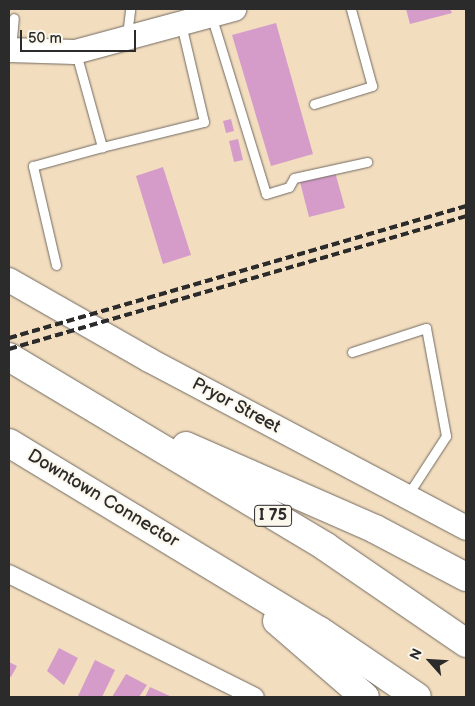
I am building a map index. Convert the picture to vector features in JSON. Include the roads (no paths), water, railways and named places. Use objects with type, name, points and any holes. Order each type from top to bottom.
[{"type":"highway","name":"I 75","points":[[9,357],[326,547],[466,643]]},
{"type":"highway","points":[[75,396],[326,507],[466,577]]},
{"type":"highway","name":"Downtown Connector","points":[[9,443],[197,555]]},
{"type":"highway","points":[[197,555],[365,697]]},
{"type":"highway","points":[[197,555],[417,697]]},
{"type":"main road","points":[[10,50],[76,52],[194,17],[234,9]]},
{"type":"main road","name":"Pryor Street","points":[[9,280],[466,528]]},
{"type":"street","points":[[9,574],[255,697]]},
{"type":"lane","points":[[127,38],[130,9]]},
{"type":"lane","points":[[314,104],[372,86],[351,9]]},
{"type":"lane","points":[[56,264],[33,166],[204,122],[194,17]]},
{"type":"lane","points":[[194,17],[266,194],[289,187],[294,178],[367,162]]},
{"type":"lane","points":[[10,50],[14,18]]},
{"type":"lane","points":[[76,52],[102,147]]},
{"type":"lane","points":[[352,352],[426,328],[446,436],[406,496]]},
{"type":"railway","points":[[9,338],[466,206]]},
{"type":"railway","points":[[9,349],[466,216]]}]
